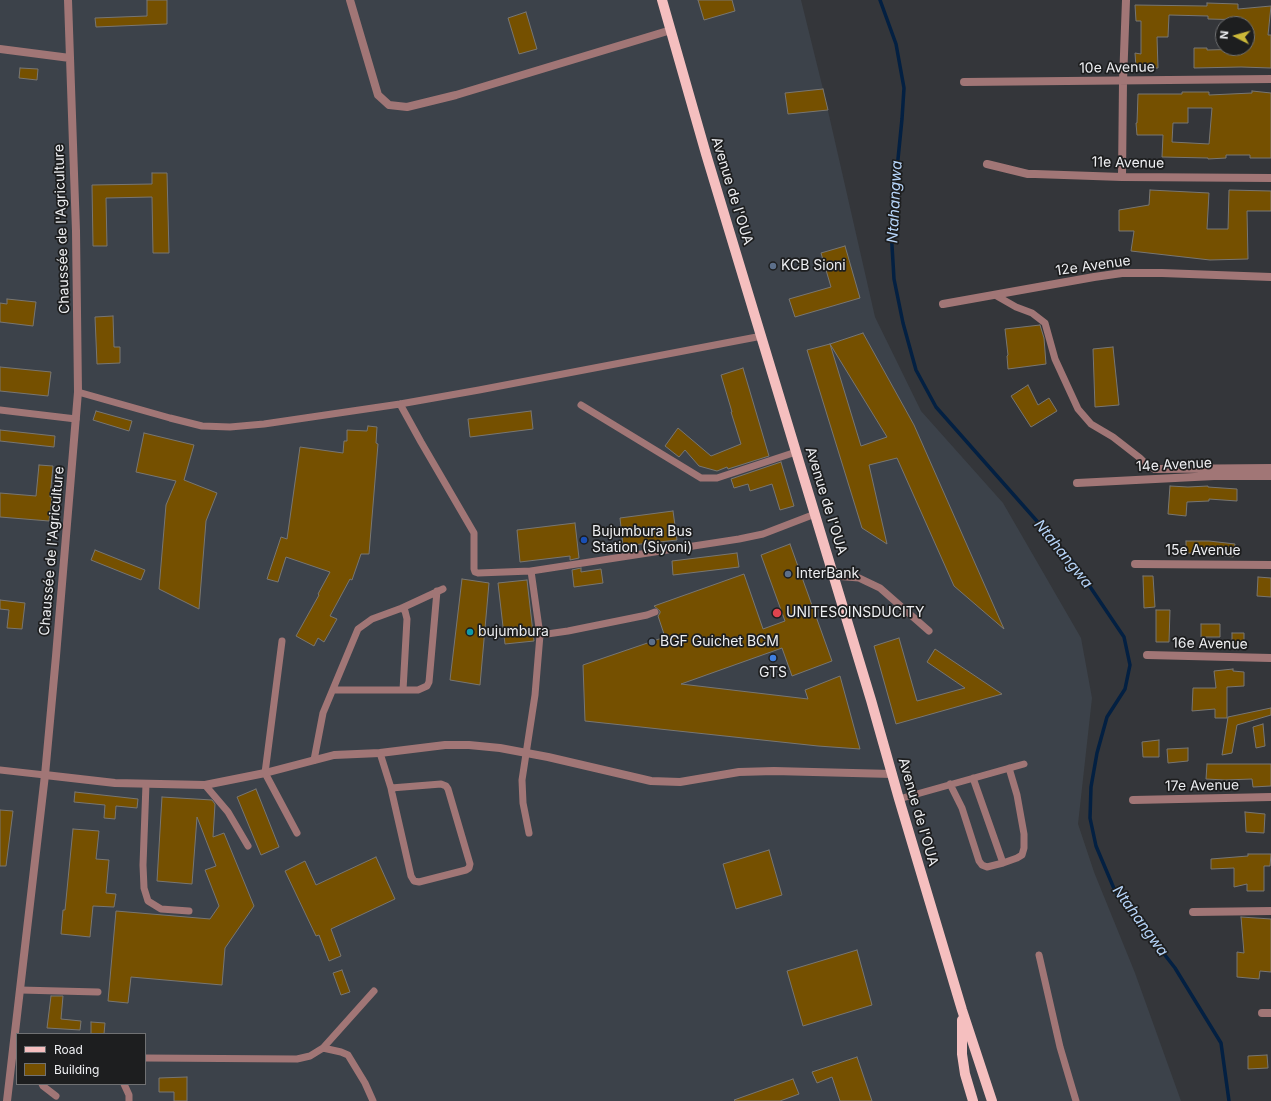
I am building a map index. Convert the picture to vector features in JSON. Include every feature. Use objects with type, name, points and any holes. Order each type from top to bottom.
[{"type":"main road","name":"Avenue de l'OUA","points":[[662,0],[706,154],[834,576],[962,1010],[992,1101]]},
{"type":"main road","name":"Avenue de l'OUA","points":[[962,1010],[962,1054],[965,1074],[973,1101]]},
{"type":"street","name":"Chaussée de l'Agriculture","points":[[16,1033],[45,775],[78,392],[76,231],[68,0]]},
{"type":"street","points":[[350,0],[378,95],[389,105],[407,107],[456,95],[671,30]]},
{"type":"street","points":[[1122,177],[1126,0]]},
{"type":"street","points":[[0,49],[70,58]]},
{"type":"street","name":"10e Avenue","points":[[964,82],[1271,79]]},
{"type":"street","name":"11e Avenue","points":[[986,164],[1028,174],[1122,177],[1271,178]]},
{"type":"street","name":"12e Avenue","points":[[943,304],[1122,273],[1271,277]]},
{"type":"street","points":[[1155,468],[1271,468]]},
{"type":"street","name":"14e Avenue","points":[[1077,483],[1214,476],[1271,476]]},
{"type":"street","name":"15e Avenue","points":[[1135,564],[1271,565]]},
{"type":"street","name":"16e Avenue","points":[[1148,656],[1271,658]]},
{"type":"street","points":[[45,775],[115,783],[205,785],[265,774],[334,756],[469,744],[548,757],[651,781],[680,782],[739,772],[774,771],[892,774]]},
{"type":"street","name":"17e Avenue","points":[[1133,800],[1271,797]]},
{"type":"street","points":[[1193,912],[1271,911]]},
{"type":"street","points":[[1262,1013],[1271,1013]]},
{"type":"street","name":"Chaussée de l'Agriculture","points":[[7,1101],[14,1061],[16,1037]]},
{"type":"lane","points":[[995,295],[1016,307],[1032,313],[1045,323],[1055,359],[1078,409],[1092,424],[1113,437],[1148,466],[1155,468]]},
{"type":"lane","points":[[78,392],[202,426],[230,427],[264,424],[400,404],[762,336]]},
{"type":"lane","points":[[400,404],[471,525],[474,533],[474,569],[475,572],[478,573],[531,571],[739,539],[763,534],[815,514]]},
{"type":"lane","points":[[582,405],[700,478],[716,478],[796,452]]},
{"type":"lane","points":[[0,410],[76,419]]},
{"type":"lane","points":[[528,833],[523,803],[522,780],[536,689],[540,635],[531,571]]},
{"type":"lane","points":[[834,576],[859,578],[880,588],[929,631]]},
{"type":"lane","points":[[314,760],[323,713],[358,629],[372,619],[402,608],[440,590],[429,682],[427,686],[424,688],[403,690],[333,690]]},
{"type":"lane","points":[[402,608],[405,611],[407,619],[403,690]]},
{"type":"lane","points":[[540,635],[568,631],[647,615],[655,612]]},
{"type":"lane","points":[[282,641],[265,774],[297,833]]},
{"type":"lane","points":[[380,753],[391,788],[411,876],[414,881],[419,882],[469,868],[470,864],[446,786],[441,784],[391,788]]},
{"type":"lane","points":[[899,799],[1024,764]]},
{"type":"lane","points":[[950,784],[962,808],[979,861],[982,865],[987,867],[1003,863],[1022,855],[1024,848],[1024,834],[1017,795],[1009,768]]},
{"type":"lane","points":[[0,770],[45,775]]},
{"type":"lane","points":[[973,778],[1003,863]]},
{"type":"lane","points":[[146,784],[143,865],[144,888],[148,901],[161,909],[189,911]]},
{"type":"lane","points":[[205,785],[228,812],[248,846]]},
{"type":"lane","points":[[1039,955],[1060,1047],[1076,1101]]},
{"type":"lane","points":[[20,990],[98,992]]},
{"type":"lane","points":[[146,1058],[297,1059],[310,1056],[322,1048],[374,991]]},
{"type":"lane","points":[[322,1048],[341,1052],[348,1056],[365,1083],[373,1101]]},
{"type":"lane","points":[[42,1085],[56,1096]]},
{"type":"lane","points":[[124,1085],[129,1101]]},
{"type":"shaded area","points":[[0,0],[801,0],[875,317],[921,411],[1003,503],[1081,638],[1092,698],[1078,824],[1094,872],[1135,973],[1181,1101],[0,1101]]},
{"type":"building","points":[[147,0],[167,0],[167,24],[96,27],[95,18],[147,16]]},
{"type":"building","points":[[698,0],[732,0],[735,11],[704,20]]},
{"type":"building","points":[[1207,3],[1238,4],[1238,9],[1271,6],[1268,35],[1271,35],[1271,68],[1194,68],[1194,48],[1215,50],[1215,56],[1255,56],[1255,16],[1215,16],[1215,19],[1208,19],[1208,16],[1169,15],[1168,37],[1157,37],[1158,68],[1136,68],[1135,53],[1141,54],[1141,21],[1136,21],[1135,5],[1207,6]]},
{"type":"building","points":[[526,12],[537,49],[519,54],[508,18]]},
{"type":"building","points":[[20,68],[38,69],[37,80],[19,78]]},
{"type":"building","points":[[823,89],[828,110],[788,114],[785,93]]},
{"type":"building","points":[[1252,91],[1271,93],[1271,158],[1250,158],[1250,155],[1226,155],[1226,158],[1208,159],[1162,157],[1163,135],[1137,135],[1136,123],[1138,94],[1182,94],[1182,92],[1209,92],[1209,95],[1252,93]],"holes":[[[1188,108],[1212,108],[1209,144],[1172,142],[1173,123],[1188,123]]]},
{"type":"building","points":[[152,173],[167,173],[169,253],[153,253],[152,197],[106,198],[107,246],[93,246],[92,185],[152,184]]},
{"type":"building","points":[[1150,190],[1209,193],[1207,229],[1228,229],[1229,190],[1271,191],[1271,211],[1247,211],[1248,259],[1210,260],[1131,251],[1134,231],[1119,231],[1119,210],[1149,205]]},
{"type":"building","points":[[845,246],[860,298],[795,317],[789,299],[831,287],[821,253]]},
{"type":"building","points":[[7,299],[36,302],[33,326],[0,322],[0,303],[7,304]]},
{"type":"building","points":[[113,316],[114,347],[120,347],[120,363],[97,364],[95,317]]},
{"type":"building","points":[[1040,325],[1044,338],[1046,364],[1008,369],[1005,329]]},
{"type":"building","points":[[863,333],[914,425],[1004,629],[954,586],[897,458],[869,465],[887,544],[862,528],[807,350]],"holes":[[[830,344],[887,437],[861,446]]]},
{"type":"building","points":[[1113,347],[1119,405],[1095,407],[1093,349]]},
{"type":"building","points":[[0,367],[51,372],[48,396],[0,391]]},
{"type":"building","points":[[743,368],[769,456],[717,471],[699,466],[685,450],[679,457],[665,446],[678,428],[711,456],[741,444],[721,375]]},
{"type":"building","points":[[1028,385],[1038,405],[1049,398],[1057,411],[1031,427],[1011,396]]},
{"type":"building","points":[[96,411],[132,421],[129,431],[93,420]]},
{"type":"building","points":[[531,411],[533,429],[470,437],[468,419]]},
{"type":"building","points":[[368,426],[377,427],[376,443],[378,444],[369,554],[361,554],[352,580],[350,579],[330,616],[337,619],[324,642],[318,638],[314,646],[296,636],[330,572],[286,557],[278,582],[267,579],[281,537],[287,539],[300,447],[343,453],[344,441],[347,441],[347,430],[367,431]]},
{"type":"building","points":[[0,430],[55,436],[54,447],[0,441]]},
{"type":"building","points":[[144,433],[194,445],[184,480],[217,493],[206,521],[199,609],[159,589],[166,505],[176,481],[136,472]]},
{"type":"building","points":[[781,462],[794,506],[780,510],[772,484],[750,491],[748,484],[734,488],[731,479]]},
{"type":"building","points":[[39,465],[53,466],[50,497],[52,497],[49,521],[0,517],[0,493],[36,496]]},
{"type":"building","points":[[1170,486],[1208,486],[1237,489],[1237,501],[1209,499],[1209,501],[1187,502],[1186,516],[1168,514]]},
{"type":"building","points":[[673,511],[677,540],[623,546],[620,518]]},
{"type":"building","points":[[575,523],[579,558],[570,560],[570,556],[520,562],[517,530]]},
{"type":"building","points":[[1186,541],[1209,541],[1235,544],[1233,557],[1220,554],[1186,553]]},
{"type":"building","points":[[790,544],[832,661],[792,676],[782,648],[681,684],[808,699],[805,690],[840,676],[860,749],[818,746],[585,721],[583,665],[665,637],[658,616],[660,611],[654,606],[744,574],[763,629],[785,621],[761,555]]},
{"type":"building","points":[[95,550],[145,570],[141,580],[91,560]]},
{"type":"building","points":[[737,553],[739,567],[673,575],[672,561]]},
{"type":"building","points":[[581,568],[581,572],[601,569],[603,583],[574,587],[572,570]]},
{"type":"building","points":[[1143,576],[1153,576],[1155,607],[1144,608]]},
{"type":"building","points":[[1258,577],[1271,578],[1271,597],[1257,596]]},
{"type":"building","name":"bujumbura","points":[[462,579],[489,583],[480,685],[450,680]]},
{"type":"building","points":[[527,580],[534,641],[505,644],[498,583]]},
{"type":"building","points":[[0,600],[25,603],[22,629],[7,628],[9,610],[0,609]]},
{"type":"building","points":[[1156,610],[1170,610],[1169,642],[1156,642]]},
{"type":"building","points":[[1201,624],[1220,624],[1220,637],[1201,637]]},
{"type":"building","points":[[1232,633],[1244,633],[1244,645],[1232,645]]},
{"type":"building","points":[[899,638],[917,701],[965,688],[927,662],[935,649],[1002,694],[896,724],[874,646]]},
{"type":"building","points":[[1233,669],[1233,671],[1244,672],[1244,686],[1227,687],[1227,718],[1215,718],[1215,709],[1192,711],[1193,688],[1216,688],[1214,671]]},
{"type":"building","points":[[1271,708],[1271,715],[1237,725],[1232,753],[1222,755],[1228,717]]},
{"type":"building","points":[[1263,724],[1265,746],[1256,748],[1253,727]]},
{"type":"building","points":[[1159,740],[1159,757],[1143,757],[1142,742]]},
{"type":"building","points":[[1188,748],[1188,761],[1168,763],[1167,749]]},
{"type":"building","points":[[1207,764],[1271,764],[1271,786],[1253,787],[1252,779],[1206,779]]},
{"type":"building","points":[[256,789],[279,847],[261,855],[237,797]]},
{"type":"building","points":[[75,792],[138,799],[137,808],[116,806],[115,819],[104,818],[105,805],[74,802]]},
{"type":"building","points":[[162,797],[212,800],[215,804],[213,837],[224,833],[254,906],[225,948],[222,985],[131,977],[128,1003],[108,1001],[116,911],[210,919],[219,906],[205,870],[216,866],[197,817],[192,884],[157,881]]},
{"type":"building","points":[[0,810],[13,811],[6,866],[0,866]]},
{"type":"building","points":[[1245,812],[1265,814],[1264,833],[1246,832]]},
{"type":"building","points":[[73,829],[99,831],[96,859],[109,860],[106,893],[116,894],[114,907],[93,906],[90,937],[61,934],[63,910],[65,910]]},
{"type":"building","points":[[769,850],[782,895],[736,909],[723,864]]},
{"type":"building","points":[[1248,854],[1271,854],[1270,866],[1264,866],[1264,891],[1247,891],[1247,884],[1234,887],[1234,868],[1211,869],[1211,859],[1248,856]]},
{"type":"building","points":[[376,857],[395,899],[331,929],[341,956],[329,961],[319,935],[316,936],[285,871],[305,861],[316,885]]},
{"type":"building","points":[[1241,917],[1271,919],[1271,972],[1260,971],[1259,979],[1237,977],[1237,952],[1244,953]]},
{"type":"building","points":[[857,950],[872,1005],[803,1026],[787,971]]},
{"type":"building","points":[[342,970],[350,992],[341,995],[333,973]]},
{"type":"building","points":[[51,996],[63,996],[61,1019],[81,1021],[80,1030],[47,1028]]},
{"type":"building","points":[[91,1022],[105,1023],[104,1033],[91,1033]]},
{"type":"building","points":[[1267,1055],[1268,1068],[1248,1069],[1248,1056]]},
{"type":"building","points":[[857,1057],[872,1101],[840,1101],[832,1077],[817,1083],[812,1072]]},
{"type":"building","points":[[187,1077],[187,1101],[174,1101],[174,1092],[159,1092],[159,1078]]},
{"type":"building","points":[[793,1079],[799,1094],[780,1101],[734,1100]]},
{"type":"waterway","name":"Ntahangwa","points":[[880,0],[896,44],[904,88],[891,229],[894,279],[903,323],[916,370],[936,407],[1074,563],[1124,637],[1130,665],[1125,689],[1107,717],[1097,753],[1091,787],[1090,818],[1096,846],[1115,891],[1175,968],[1221,1043],[1229,1101]]},
{"type":"place","name":"KCB Sioni","points":[[773,266]]},
{"type":"place","name":"Bujumbura Bus Station (Siyoni)","points":[[584,540]]},
{"type":"place","name":"InterBank","points":[[788,574]]},
{"type":"place","name":"UNITESOINSDUCITY","points":[[777,613]]},
{"type":"place","name":"bujumbura","points":[[470,632]]},
{"type":"place","name":"BGF Guichet BCM","points":[[652,642]]},
{"type":"place","name":"GTS","points":[[773,658]]}]
